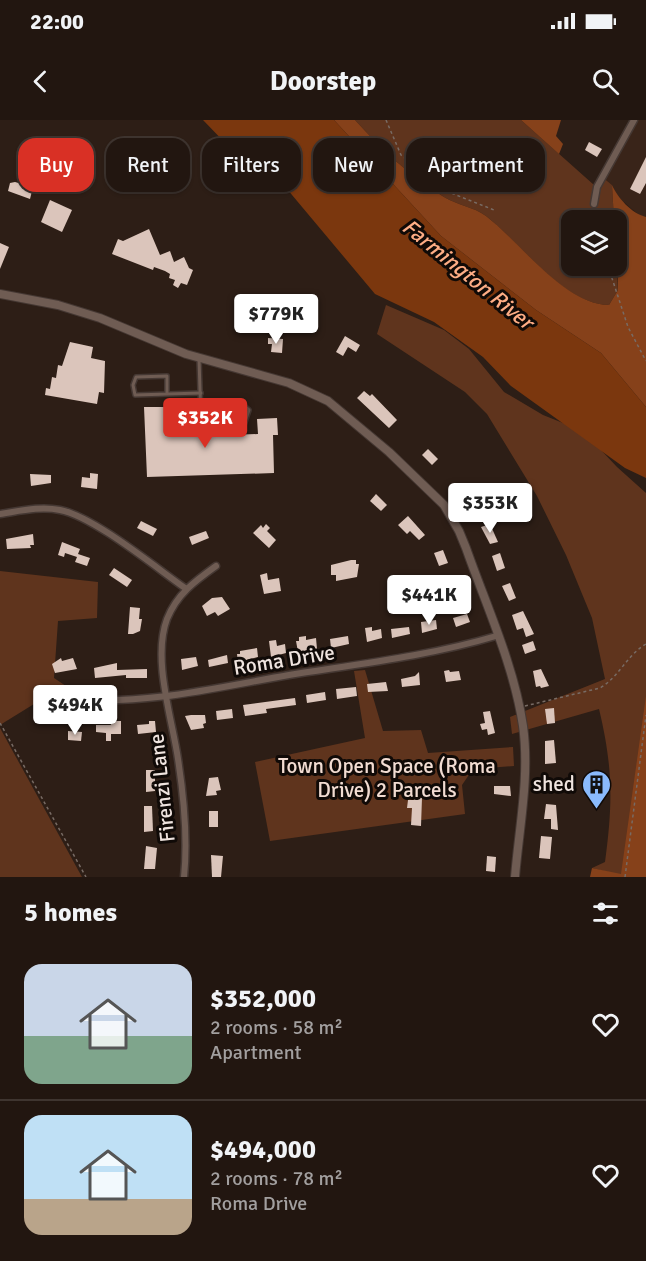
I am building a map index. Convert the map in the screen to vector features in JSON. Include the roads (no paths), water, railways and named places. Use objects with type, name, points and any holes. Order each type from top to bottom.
[{"type":"street","points":[[594,204],[601,179],[634,120]]},
{"type":"street","points":[[0,294],[58,305],[100,318],[199,357],[289,383],[328,401],[389,452],[444,506],[459,531],[519,708],[525,765],[515,877]]},
{"type":"street","points":[[0,514],[40,508],[59,509],[80,516],[185,588],[216,566]]},
{"type":"street","name":"Firenzi Lane","points":[[183,877],[185,811],[166,696],[162,652],[167,620],[185,588]]},
{"type":"street","name":"Roma Drive","points":[[76,699],[116,702],[166,696],[449,649],[496,636]]},
{"type":"lane","points":[[199,357],[201,420]]},
{"type":"lane","points":[[167,394],[167,376],[136,377],[133,385],[135,395],[201,393]]},
{"type":"lane","points":[[201,404],[242,404],[249,410],[243,428]]},
{"type":"water","name":"Farmington River","points":[[203,120],[334,120],[351,138],[313,138],[313,192],[394,192],[394,185],[441,236],[536,310],[601,353],[646,407],[646,478],[625,468],[511,386],[483,357],[434,322],[375,294],[290,192],[301,192],[301,138],[220,138]]},
{"type":"place","name":"shed","points":[[596,810]]},
{"type":"park label","name":"Town Open Space (Roma Drive) 2 Parcels","points":[[387,778]]}]
